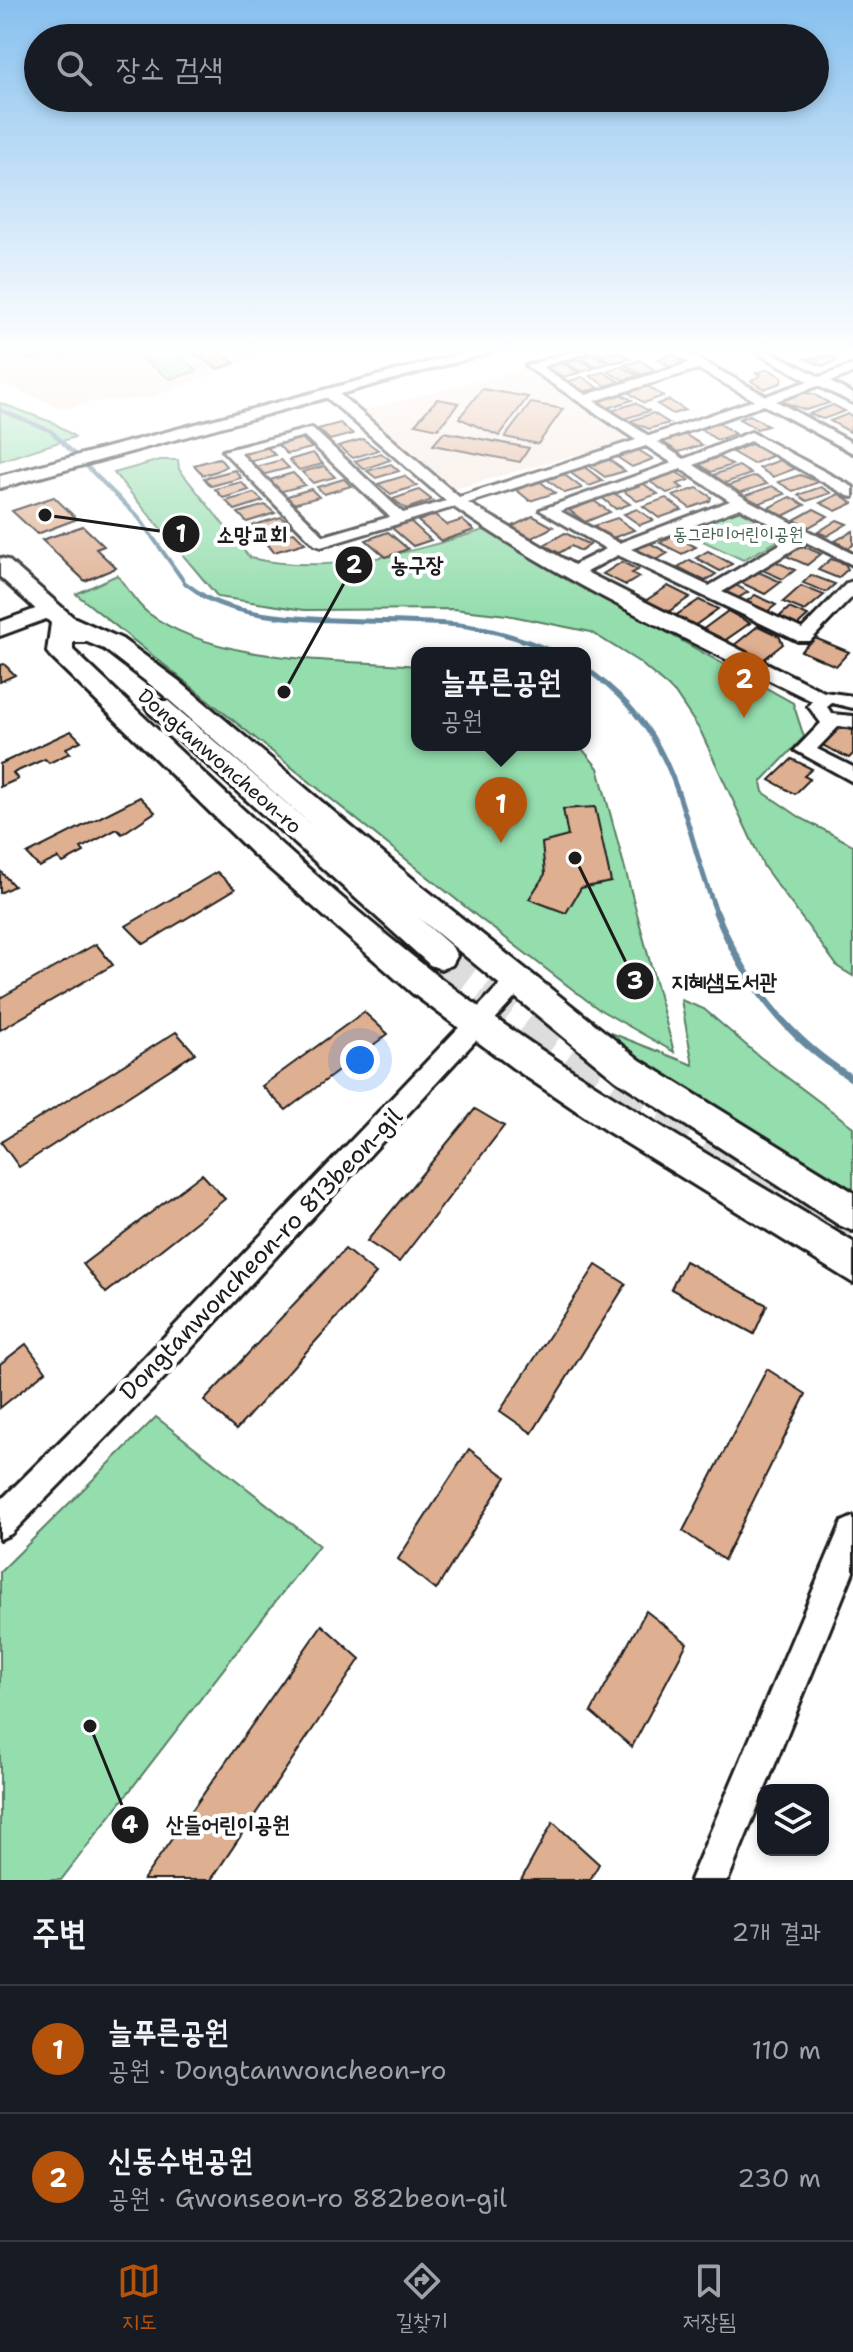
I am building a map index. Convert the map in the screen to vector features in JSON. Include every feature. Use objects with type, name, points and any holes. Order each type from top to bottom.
[{"type":"main road","name":"Dongtanwoncheon-ro","points":[[0,565],[441,956]]},
{"type":"main road","points":[[56,616],[113,644],[170,687],[408,892],[628,1070],[853,1213]]},
{"type":"main road","points":[[56,616],[60,652],[319,897],[479,1025],[620,1119],[853,1264]]},
{"type":"street","points":[[0,482],[158,440]]},
{"type":"street","points":[[273,440],[230,451],[321,542],[645,440]]},
{"type":"street","points":[[316,440],[401,519]]},
{"type":"street","points":[[384,440],[455,501],[494,528],[650,614],[823,699],[841,697],[853,701]]},
{"type":"street","points":[[648,440],[741,502],[853,560]]},
{"type":"street","points":[[742,440],[683,464],[548,510],[618,549],[804,637],[853,586]]},
{"type":"street","points":[[758,440],[853,493]]},
{"type":"street","points":[[575,571],[618,549],[741,502]]},
{"type":"street","points":[[709,593],[806,535]]},
{"type":"street","points":[[0,630],[56,616]]},
{"type":"street","points":[[823,699],[818,711],[843,722]]},
{"type":"street","points":[[843,722],[804,750],[853,775]]},
{"type":"street","name":"Dongtanwoncheon-ro 813beon-gil","points":[[0,1523],[153,1369],[517,981]]},
{"type":"street","points":[[709,1880],[853,1533]]},
{"type":"shaded area","points":[[396,440],[624,440],[624,441],[455,489]]},
{"type":"green space","points":[[0,440],[66,440],[0,461]]},
{"type":"green space","points":[[160,460],[178,460],[179,469],[250,558],[280,563],[339,563],[397,554],[484,530],[793,703],[804,737],[761,782],[763,792],[801,818],[853,845],[853,976],[838,967],[764,867],[701,732],[675,693],[639,662],[591,632],[507,615],[453,609],[304,610],[218,597],[114,473]]},
{"type":"green space","name":"동그라미어린이공원","points":[[736,509],[745,510],[786,533],[785,537],[743,560],[686,533],[686,528]]},
{"type":"green space","points":[[117,575],[148,613],[176,630],[207,642],[277,656],[411,666],[411,751],[584,751],[598,768],[674,1052],[597,1008],[478,917],[76,594]]},
{"type":"green space","points":[[681,1000],[704,1009],[760,1057],[853,1127],[853,1189],[661,1074],[606,1031],[693,1065]]},
{"type":"green space","points":[[156,1417],[319,1545],[61,1880],[0,1880],[0,1572]]},
{"type":"building","points":[[304,440],[312,448],[287,454],[275,442]]},
{"type":"building","points":[[364,440],[378,450],[353,458],[338,446]]},
{"type":"building","points":[[437,440],[485,440],[529,448],[520,462],[433,445]]},
{"type":"building","points":[[518,440],[541,440],[538,444]]},
{"type":"building","points":[[659,440],[693,440],[702,445],[679,452]]},
{"type":"building","points":[[751,444],[772,456],[753,464],[732,452]]},
{"type":"building","points":[[265,445],[275,455],[248,462],[239,451]]},
{"type":"building","points":[[635,448],[653,459],[632,467],[614,455]]},
{"type":"building","points":[[313,453],[323,464],[299,470],[289,460]]},
{"type":"building","points":[[381,453],[390,460],[364,469],[355,461]]},
{"type":"building","points":[[719,457],[732,465],[711,472],[699,464]]},
{"type":"building","points":[[219,458],[226,466],[203,475],[194,465]]},
{"type":"building","points":[[607,458],[625,471],[605,477],[587,464]]},
{"type":"building","points":[[281,460],[289,468],[262,475],[255,467]]},
{"type":"building","points":[[780,460],[794,469],[773,477],[759,468]]},
{"type":"building","points":[[391,464],[399,471],[376,478],[367,471]]},
{"type":"building","points":[[324,466],[335,477],[313,483],[302,472]]},
{"type":"building","points":[[583,466],[603,481],[589,486],[568,471]]},
{"type":"building","points":[[739,466],[751,474],[725,483],[713,475]]},
{"type":"building","points":[[235,470],[241,478],[211,486],[204,478]]},
{"type":"building","points":[[676,472],[689,480],[677,484],[683,488],[667,493],[649,481]]},
{"type":"building","points":[[293,473],[305,485],[279,492],[267,481]]},
{"type":"building","points":[[562,473],[582,488],[565,493],[545,478]]},
{"type":"building","points":[[800,475],[819,482],[793,491],[778,482]]},
{"type":"building","points":[[404,476],[417,486],[391,494],[378,484]]},
{"type":"building","points":[[755,476],[767,484],[739,493],[727,486]]},
{"type":"building","points":[[344,479],[351,486],[324,494],[317,487]]},
{"type":"building","points":[[538,480],[555,493],[530,501],[514,488]]},
{"type":"building","points":[[241,482],[249,490],[223,498],[215,489]]},
{"type":"building","points":[[641,482],[658,494],[637,501],[621,489]]},
{"type":"building","points":[[772,486],[785,494],[757,504],[744,496]]},
{"type":"building","points":[[821,487],[831,493],[807,501],[798,495]]},
{"type":"building","points":[[697,488],[711,497],[710,501],[690,508],[673,496]]},
{"type":"building","points":[[311,489],[319,497],[289,505],[281,498]]},
{"type":"building","points":[[419,490],[432,500],[406,509],[393,499]]},
{"type":"building","points":[[254,493],[263,501],[235,510],[226,501]]},
{"type":"building","points":[[614,493],[630,504],[616,509],[601,497]]},
{"type":"building","points":[[839,494],[853,503],[836,511],[820,503]]},
{"type":"building","points":[[54,497],[77,519],[37,534],[12,511]]},
{"type":"building","points":[[790,497],[805,505],[783,516],[768,508]]},
{"type":"building","points":[[666,498],[682,510],[659,518],[643,506]]},
{"type":"building","points":[[594,501],[610,512],[585,522],[569,510]]},
{"type":"building","points":[[265,505],[275,513],[247,522],[238,513]]},
{"type":"building","points":[[637,509],[653,520],[640,525],[624,514]]},
{"type":"building","points":[[814,509],[828,516],[809,527],[794,520]]},
{"type":"building","points":[[435,515],[447,525],[462,520],[474,530],[441,541],[418,521]]},
{"type":"building","points":[[533,516],[553,527],[526,541],[505,530]]},
{"type":"building","points":[[281,517],[291,526],[260,536],[250,526]]},
{"type":"building","points":[[617,518],[634,530],[610,539],[593,526]]},
{"type":"building","points":[[837,520],[847,524],[827,536],[818,532]]},
{"type":"building","points":[[410,521],[431,540],[413,546],[392,528]]},
{"type":"building","points":[[83,526],[104,546],[96,549],[116,568],[85,581],[42,540]]},
{"type":"building","points":[[853,531],[853,545],[848,548],[835,541]]},
{"type":"building","points":[[294,532],[305,543],[274,552],[264,540]]},
{"type":"building","points":[[388,532],[408,549],[386,557],[366,540]]},
{"type":"building","points":[[565,533],[590,545],[581,551],[571,546],[559,553],[544,545]]},
{"type":"building","points":[[673,535],[696,547],[682,554],[660,543]]},
{"type":"building","points":[[646,541],[668,553],[654,561],[632,549]]},
{"type":"building","points":[[798,544],[821,554],[807,565],[784,555]]},
{"type":"building","points":[[708,551],[732,564],[720,571],[696,558]]},
{"type":"building","points":[[831,559],[845,564],[848,569],[838,578],[818,570]]},
{"type":"building","points":[[690,560],[716,574],[705,581],[678,567]]},
{"type":"building","points":[[772,560],[795,570],[783,579],[760,569]]},
{"type":"building","points":[[622,562],[638,570],[632,573],[639,577],[626,585],[603,574]]},
{"type":"building","points":[[756,571],[781,582],[765,594],[740,582]]},
{"type":"building","points":[[811,575],[835,584],[826,592],[803,583]]},
{"type":"building","points":[[732,583],[748,592],[733,601],[717,592]]},
{"type":"building","points":[[668,586],[690,597],[668,612],[645,601]]},
{"type":"building","points":[[801,586],[824,595],[805,611],[783,602]]},
{"type":"building","points":[[755,595],[776,605],[764,614],[743,604]]},
{"type":"building","points":[[699,600],[718,609],[694,626],[675,616]]},
{"type":"building","points":[[789,608],[808,616],[797,626],[778,618]]},
{"type":"building","points":[[728,611],[750,623],[724,641],[702,630]]},
{"type":"building","points":[[758,626],[779,636],[783,644],[763,660],[733,646]]},
{"type":"building","points":[[815,638],[849,652],[836,666],[801,651]]},
{"type":"building","points":[[4,664],[15,675],[0,682],[0,665]]},
{"type":"building","points":[[841,724],[853,730],[853,754],[849,758],[820,744]]},
{"type":"building","points":[[71,731],[81,741],[66,748],[70,753],[49,763],[45,759],[13,773],[18,779],[0,787],[0,764]]},
{"type":"building","points":[[792,759],[812,769],[804,776],[810,779],[795,794],[770,780]]},
{"type":"building","points":[[140,797],[155,812],[122,834],[117,829],[81,848],[84,852],[63,863],[58,858],[39,867],[27,854]]},
{"type":"building","points":[[595,807],[611,882],[581,888],[566,913],[529,899],[545,874],[542,843],[568,836],[563,809]]},
{"type":"building","points":[[0,871],[14,886],[0,893]]},
{"type":"building","points":[[217,872],[235,889],[144,944],[126,926]]},
{"type":"building","points":[[96,944],[113,965],[0,1030],[0,998]]},
{"type":"building","points":[[364,1012],[388,1034],[286,1110],[262,1086]]},
{"type":"building","points":[[176,1032],[195,1053],[19,1167],[1,1142]]},
{"type":"building","points":[[475,1109],[504,1126],[399,1262],[367,1241]]},
{"type":"building","points":[[202,1174],[225,1199],[106,1293],[83,1264]]},
{"type":"building","points":[[345,1249],[376,1274],[236,1430],[204,1401]]},
{"type":"building","points":[[685,1261],[767,1305],[754,1334],[671,1289]]},
{"type":"building","points":[[596,1265],[626,1284],[532,1433],[500,1411]]},
{"type":"building","points":[[26,1344],[46,1371],[0,1408],[0,1364]]},
{"type":"building","points":[[767,1369],[806,1394],[724,1560],[683,1531]]},
{"type":"building","points":[[469,1449],[506,1477],[436,1590],[398,1559]]},
{"type":"building","points":[[646,1611],[687,1643],[632,1747],[591,1712]]},
{"type":"building","points":[[322,1625],[360,1659],[211,1880],[143,1880]]},
{"type":"building","points":[[553,1822],[599,1864],[590,1880],[521,1880]]},
{"type":"waterway","points":[[60,440],[139,518],[185,583],[200,593]]},
{"type":"waterway","points":[[200,593],[223,605],[254,613],[289,618],[467,626],[512,636],[541,647]]},
{"type":"waterway","points":[[591,673],[617,694],[641,720],[659,749],[684,809],[717,914]]},
{"type":"waterway","points":[[716,912],[740,962],[771,1007],[809,1046],[853,1079]]},
{"type":"tunnel","points":[[441,956],[633,1094],[853,1232]]},
{"type":"place","name":"소망교회","points":[[45,515]]},
{"type":"place","name":"농구장","points":[[284,692]]},
{"type":"place","name":"신동수변공원","points":[[744,718]]},
{"type":"place","name":"늘푸른공원","points":[[501,843]]},
{"type":"place","name":"지혜샘도서관","points":[[575,858]]},
{"type":"place","name":"산들어린이공원","points":[[90,1726]]}]
